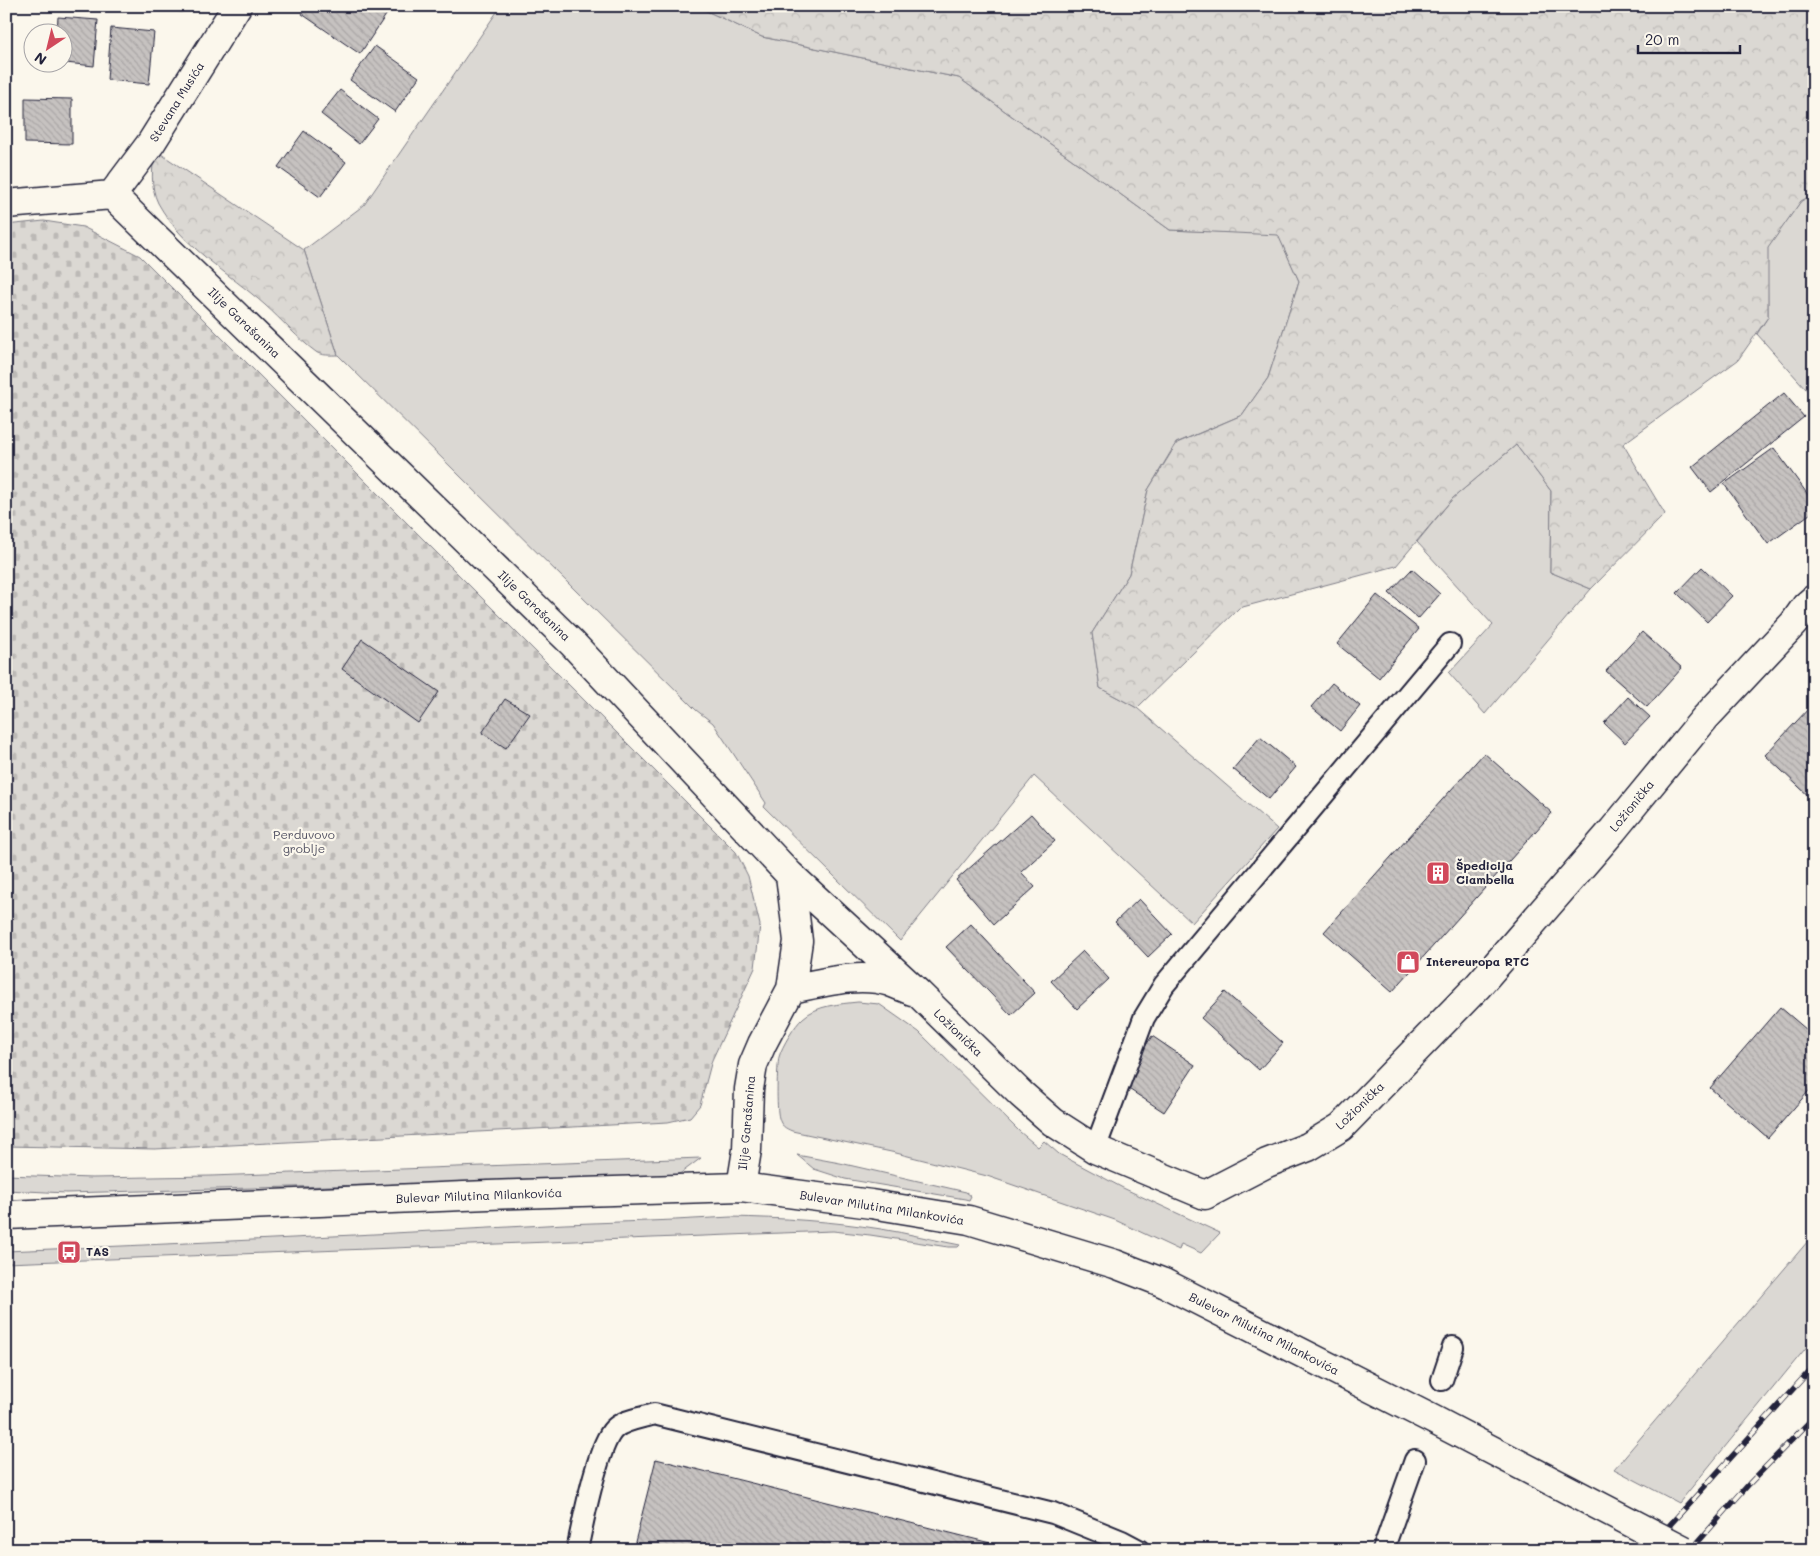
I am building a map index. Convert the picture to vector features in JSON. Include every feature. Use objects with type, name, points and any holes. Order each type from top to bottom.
[{"type":"street","name":"Stevana Musića","points":[[112,195],[151,143],[237,6]]},
{"type":"street","points":[[6,204],[112,195]]},
{"type":"street","name":"Ilije Garašanina","points":[[112,195],[322,397],[572,643],[790,875],[798,941],[791,989],[753,1065],[749,1089],[747,1150],[741,1187]]},
{"type":"street","name":"Ložionička","points":[[790,875],[919,994],[1021,1094],[1053,1122],[1095,1149],[1205,1195],[1267,1163],[1308,1147],[1341,1127],[1477,987],[1613,830],[1705,718],[1794,624],[1806,606],[1814,599]]},
{"type":"street","points":[[791,989],[835,980],[862,978],[888,982],[919,994]]},
{"type":"street","name":"Bulevar Milutina Milankovića","points":[[6,1214],[741,1187],[871,1204],[969,1220],[1106,1261],[1164,1283],[1684,1550]]},
{"type":"lane","points":[[1095,1149],[1144,1018],[1164,985],[1450,644]]},
{"type":"lane","points":[[1442,1380],[1453,1347]]},
{"type":"lane","points":[[577,1550],[600,1453],[614,1429],[626,1422],[654,1414],[1053,1513],[1122,1541],[1139,1550]]},
{"type":"lane","points":[[1383,1550],[1414,1460]]},
{"type":"green space","points":[[501,6],[696,6],[762,37],[959,78],[1170,230],[1278,234],[1299,281],[1268,378],[1242,415],[1176,443],[1148,490],[1129,574],[1092,633],[1100,688],[1137,708],[1277,829],[1192,923],[1034,776],[900,941],[764,807],[766,803],[713,723],[696,710],[338,355],[304,250],[364,205]]},
{"type":"green space","points":[[696,6],[1814,6],[1814,194],[1801,201],[1768,248],[1768,317],[1738,360],[1623,444],[1665,514],[1591,589],[1550,572],[1551,491],[1516,445],[1453,498],[1396,566],[1239,608],[1137,708],[1100,688],[1092,633],[1129,574],[1148,490],[1177,443],[1242,415],[1268,378],[1299,281],[1278,235],[1170,230],[959,78],[762,37]]},
{"type":"green space","points":[[155,150],[304,250],[338,355],[321,354],[309,347],[265,305],[207,258],[180,233],[168,219],[155,197],[152,177]]},
{"type":"green space","points":[[1814,194],[1814,398],[1757,334],[1768,317],[1767,248],[1801,201]]},
{"type":"green space","name":"Perduvovo groblje","points":[[44,221],[83,227],[140,256],[736,852],[748,876],[760,925],[755,968],[712,1060],[700,1105],[690,1117],[668,1122],[155,1149],[6,1146],[6,225]]},
{"type":"green space","points":[[1516,445],[1551,491],[1550,572],[1591,589],[1485,714],[1449,673],[1493,625],[1417,542],[1453,498]]},
{"type":"green space","points":[[858,1002],[879,1004],[919,1032],[1020,1132],[1038,1147],[1044,1141],[1059,1154],[1123,1188],[1220,1233],[1201,1253],[1181,1244],[1179,1250],[1115,1220],[987,1176],[785,1128],[779,1118],[777,1088],[779,1057],[786,1042],[803,1018],[815,1010]]},
{"type":"green space","points":[[797,1155],[966,1192],[971,1196],[969,1200],[845,1179],[814,1169]]},
{"type":"green space","points":[[701,1158],[681,1173],[668,1177],[66,1193],[6,1190],[6,1175],[92,1178],[211,1176]]},
{"type":"green space","points":[[731,1217],[844,1224],[960,1245],[958,1247],[948,1247],[833,1231],[6,1263],[6,1251]]},
{"type":"green space","points":[[1814,1234],[1814,1338],[1679,1503],[1614,1469]]},
{"type":"building","points":[[120,6],[182,6],[182,12]]},
{"type":"building","points":[[307,6],[392,6],[360,54],[302,14]]},
{"type":"building","points":[[58,17],[98,20],[94,66],[72,64],[72,22],[58,22]]},
{"type":"building","points":[[111,28],[154,32],[149,84],[107,80]]},
{"type":"building","points":[[375,46],[419,77],[395,112],[350,80]]},
{"type":"building","points":[[340,90],[378,119],[359,144],[321,114]]},
{"type":"building","points":[[25,98],[72,99],[72,144],[25,143]]},
{"type":"building","points":[[304,131],[346,162],[320,197],[278,167]]},
{"type":"building","points":[[1784,393],[1804,417],[1711,492],[1692,467]]},
{"type":"building","points":[[1774,448],[1814,503],[1814,511],[1768,544],[1724,484]]},
{"type":"building","points":[[1702,567],[1732,596],[1707,622],[1677,593]]},
{"type":"building","points":[[1412,569],[1440,594],[1418,619],[1389,593]]},
{"type":"building","points":[[1377,595],[1419,629],[1379,678],[1337,644]]},
{"type":"building","points":[[1642,632],[1682,668],[1647,707],[1606,671]]},
{"type":"building","points":[[362,639],[439,692],[418,723],[342,669]]},
{"type":"building","points":[[1332,683],[1360,706],[1340,731],[1311,707]]},
{"type":"building","points":[[1628,697],[1650,717],[1625,743],[1604,723]]},
{"type":"building","points":[[505,699],[530,714],[506,748],[482,733]]},
{"type":"building","points":[[1811,706],[1814,708],[1814,801],[1765,755]]},
{"type":"building","points":[[1260,737],[1296,767],[1269,799],[1233,769]]},
{"type":"building","name":"Špedicija Ciambella","points":[[1484,753],[1552,813],[1392,992],[1324,932]]},
{"type":"building","points":[[1031,814],[1055,841],[1021,872],[1035,887],[994,924],[956,880]]},
{"type":"building","points":[[1139,899],[1172,934],[1148,957],[1115,922]]},
{"type":"building","points":[[971,924],[1035,993],[1011,1015],[946,947]]},
{"type":"building","points":[[1083,951],[1109,979],[1077,1009],[1051,981]]},
{"type":"building","points":[[1225,992],[1283,1043],[1259,1070],[1201,1018]]},
{"type":"building","points":[[1780,1007],[1814,1036],[1814,1085],[1768,1138],[1710,1088]]},
{"type":"building","points":[[1152,1036],[1195,1065],[1164,1112],[1121,1084]]},
{"type":"building","points":[[656,1459],[1018,1550],[633,1550]]},
{"type":"railway","points":[[1647,1550],[1814,1366]]},
{"type":"railway","points":[[1691,1550],[1749,1484],[1814,1417]]},
{"type":"place","name":"Špedicija Ciambella","points":[[1438,873]]},
{"type":"place","name":"Intereuropa RTC","points":[[1408,962]]},
{"type":"place","name":"TAS","points":[[69,1252]]}]
